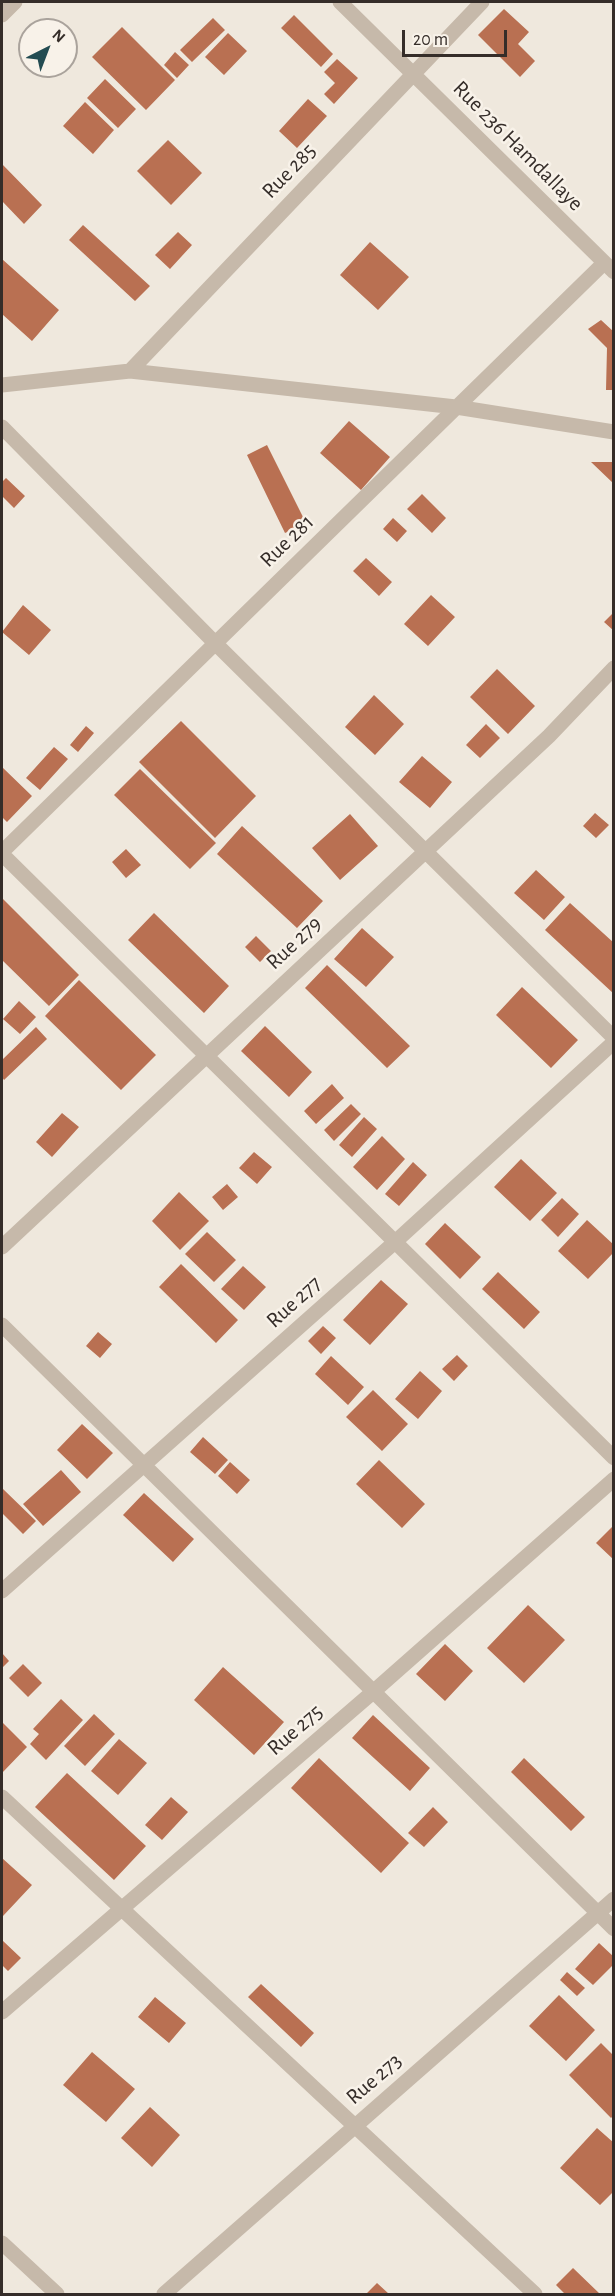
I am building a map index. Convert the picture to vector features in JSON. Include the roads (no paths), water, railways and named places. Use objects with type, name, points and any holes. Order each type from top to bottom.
[{"type":"street","points":[[2,15],[15,2]]},
{"type":"street","name":"Rue 236 Hamdallaye","points":[[340,2],[609,267]]},
{"type":"street","name":"Rue 285","points":[[129,371],[482,2]]},
{"type":"street","name":"Rue 281","points":[[2,853],[456,407],[609,267]]},
{"type":"street","points":[[2,385],[129,371],[456,407],[614,432]]},
{"type":"street","points":[[2,427],[215,644],[614,1038]]},
{"type":"street","name":"Rue 279","points":[[2,1248],[549,736],[614,668]]},
{"type":"street","points":[[2,853],[614,1458]]},
{"type":"street","name":"Rue 277","points":[[2,1591],[395,1242],[614,1042]]},
{"type":"street","points":[[2,1324],[614,1929]]},
{"type":"street","name":"Rue 275","points":[[2,2012],[373,1692],[614,1479]]},
{"type":"street","points":[[2,1797],[535,2295]]},
{"type":"street","name":"Rue 273","points":[[164,2295],[614,1899]]},
{"type":"street","points":[[2,2243],[57,2295]]}]
